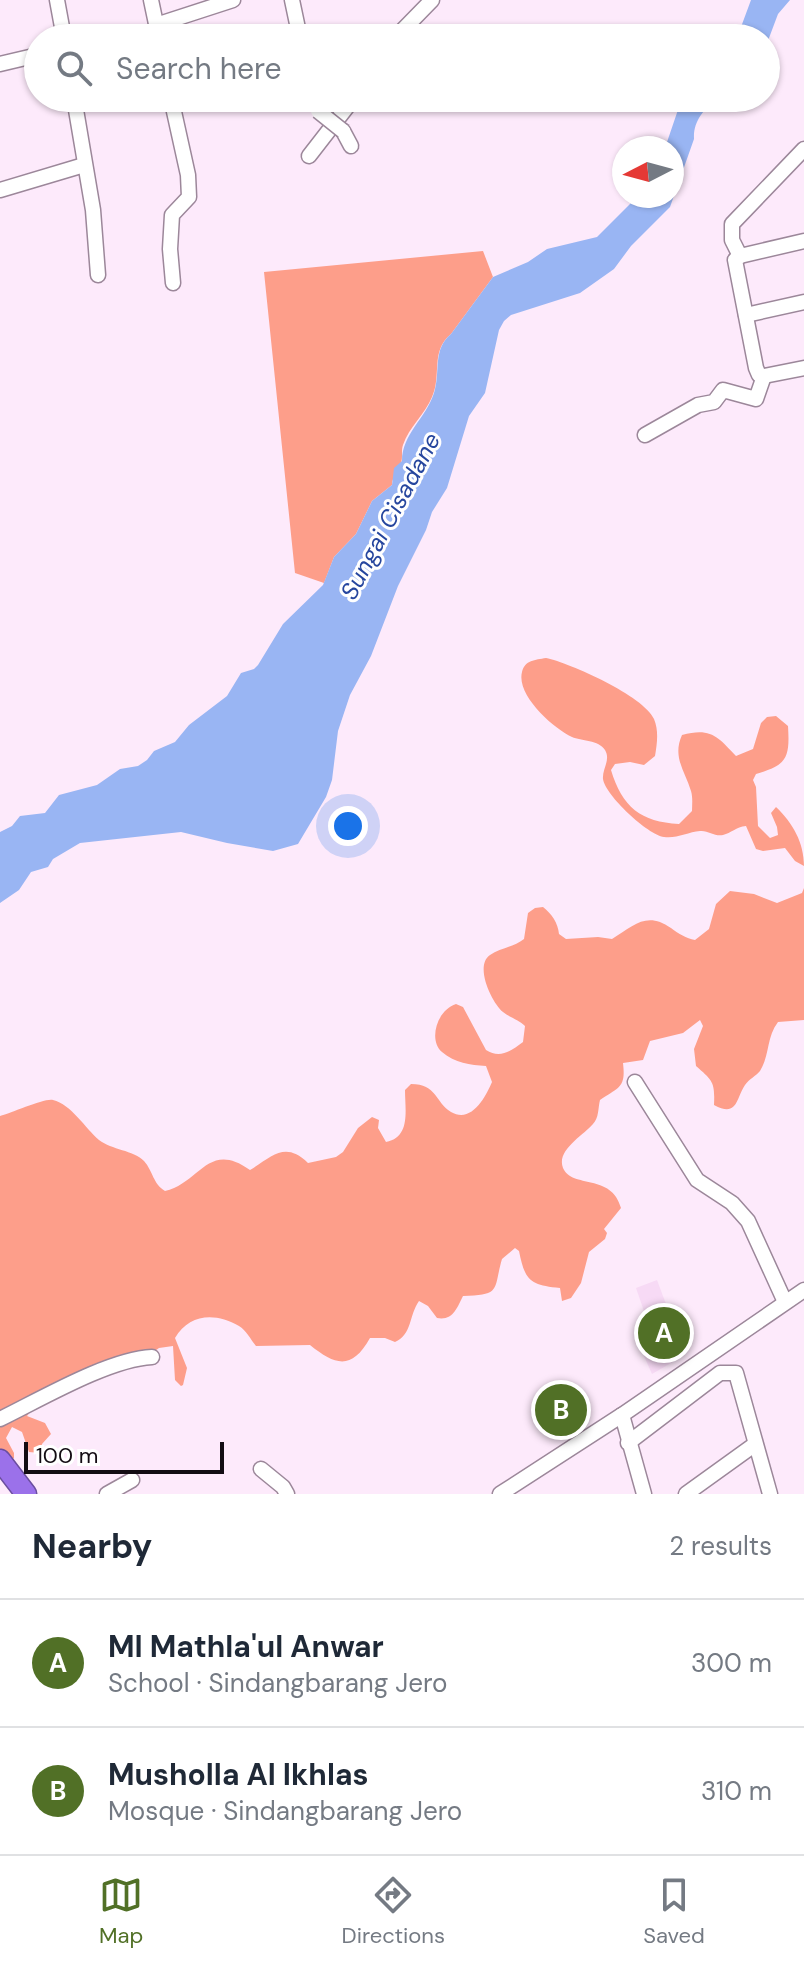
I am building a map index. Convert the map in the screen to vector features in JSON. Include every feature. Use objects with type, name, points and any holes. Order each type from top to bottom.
[{"type":"highway","points":[[0,1460],[26,1494]]},
{"type":"street","points":[[57,0],[61,24]]},
{"type":"street","points":[[151,0],[156,24]]},
{"type":"street","points":[[175,24],[233,0]]},
{"type":"street","points":[[292,0],[297,24]]},
{"type":"street","points":[[409,24],[432,0]]},
{"type":"street","points":[[0,64],[24,58]]},
{"type":"street","points":[[76,112],[93,210],[98,275]]},
{"type":"street","points":[[173,283],[170,249],[172,215],[189,197],[188,175],[174,112]]},
{"type":"street","points":[[324,112],[343,131],[351,146]]},
{"type":"street","points":[[309,156],[343,112]]},
{"type":"street","points":[[740,256],[732,240],[732,224],[804,149]]},
{"type":"street","points":[[0,190],[84,165]]},
{"type":"street","points":[[804,241],[740,256],[735,260],[759,375],[804,368]]},
{"type":"street","points":[[746,315],[804,302]]},
{"type":"street","points":[[645,435],[698,405],[714,402],[723,390],[756,399],[764,376]]},
{"type":"street","points":[[635,1082],[697,1180],[737,1207],[748,1221],[785,1302]]},
{"type":"street","points":[[500,1494],[804,1290]]},
{"type":"street","points":[[0,1419],[114,1365],[135,1358],[152,1357]]},
{"type":"street","points":[[628,1443],[726,1371],[737,1375],[770,1494]]},
{"type":"street","points":[[622,1415],[644,1494]]},
{"type":"street","points":[[686,1494],[754,1445]]},
{"type":"street","points":[[261,1469],[287,1494]]},
{"type":"street","points":[[107,1494],[132,1480]]},
{"type":"shaded area","points":[[483,251],[493,277],[441,348],[435,389],[406,438],[392,485],[372,501],[356,534],[334,557],[324,583],[295,573],[264,272]]},
{"type":"shaded area","points":[[546,658],[572,666],[622,691],[636,700],[654,719],[657,733],[655,756],[644,765],[630,762],[615,764],[611,770],[627,803],[654,820],[679,824],[692,811],[691,791],[678,750],[682,735],[700,732],[713,735],[736,756],[753,749],[761,723],[767,717],[776,716],[788,726],[787,753],[780,763],[756,774],[753,780],[758,826],[770,838],[778,835],[771,813],[776,807],[796,834],[804,866],[795,861],[785,848],[756,849],[746,826],[723,835],[700,831],[664,837],[638,822],[606,786],[603,779],[607,757],[605,750],[594,743],[572,737],[555,726],[530,700],[522,681],[523,668],[531,661]]},
{"type":"shaded area","points":[[804,888],[804,1020],[778,1022],[760,1071],[745,1085],[735,1105],[728,1109],[714,1105],[712,1082],[696,1066],[694,1049],[703,1026],[700,1020],[683,1033],[650,1041],[643,1060],[623,1063],[620,1086],[600,1100],[595,1122],[563,1155],[563,1168],[568,1174],[609,1190],[621,1208],[604,1229],[607,1233],[605,1239],[589,1252],[581,1283],[571,1298],[562,1301],[560,1288],[530,1280],[515,1248],[502,1259],[496,1284],[490,1292],[463,1296],[454,1313],[447,1318],[437,1318],[428,1306],[419,1301],[401,1339],[395,1342],[370,1338],[357,1356],[350,1360],[328,1357],[310,1345],[256,1346],[244,1330],[230,1322],[212,1317],[195,1320],[175,1338],[187,1368],[183,1385],[175,1380],[173,1346],[159,1348],[152,1353],[139,1351],[133,1357],[44,1394],[27,1416],[45,1423],[51,1434],[42,1444],[40,1453],[29,1452],[22,1432],[12,1427],[6,1438],[14,1458],[8,1463],[0,1460],[0,1116],[43,1101],[60,1102],[99,1140],[144,1161],[165,1191],[177,1187],[214,1161],[236,1162],[250,1170],[279,1153],[292,1153],[308,1163],[336,1157],[343,1152],[358,1128],[372,1117],[379,1120],[378,1128],[386,1142],[400,1135],[406,1114],[405,1090],[411,1084],[431,1090],[446,1108],[459,1115],[472,1111],[482,1101],[492,1082],[486,1066],[452,1059],[438,1047],[435,1033],[444,1012],[456,1004],[463,1007],[486,1050],[491,1053],[510,1051],[523,1042],[525,1026],[499,1007],[486,984],[484,967],[490,955],[524,939],[528,913],[535,908],[543,907],[549,913],[556,922],[559,934],[566,939],[612,939],[648,920],[662,923],[695,940],[709,929],[716,904],[730,891],[754,894],[777,903],[802,893]]},
{"type":"shaded area","points":[[657,1280],[685,1355],[652,1374],[644,1356],[656,1346],[636,1288]]},
{"type":"water","points":[[751,0],[790,0],[774,24],[742,24]]},
{"type":"water","points":[[677,112],[704,112],[697,121],[684,167],[684,136],[669,136]]},
{"type":"water","name":"Sungai Cisadane","points":[[626,208],[669,208],[631,246],[614,269],[580,293],[511,315],[504,321],[499,330],[485,393],[469,416],[447,488],[432,512],[398,586],[371,656],[350,695],[338,731],[332,780],[326,797],[298,844],[273,851],[181,832],[80,843],[53,859],[48,867],[31,872],[19,890],[0,903],[0,832],[12,826],[20,816],[45,813],[59,795],[97,785],[120,769],[138,766],[154,751],[175,742],[189,725],[227,696],[241,673],[258,665],[283,624],[323,585],[334,557],[356,534],[372,501],[392,485],[394,468],[402,461],[406,442],[434,393],[441,347],[493,277],[528,262],[547,249],[597,237]]},
{"type":"place","name":"MI Mathla'ul Anwar","points":[[664,1333]]},
{"type":"place","name":"Musholla Al Ikhlas","points":[[561,1410]]}]
